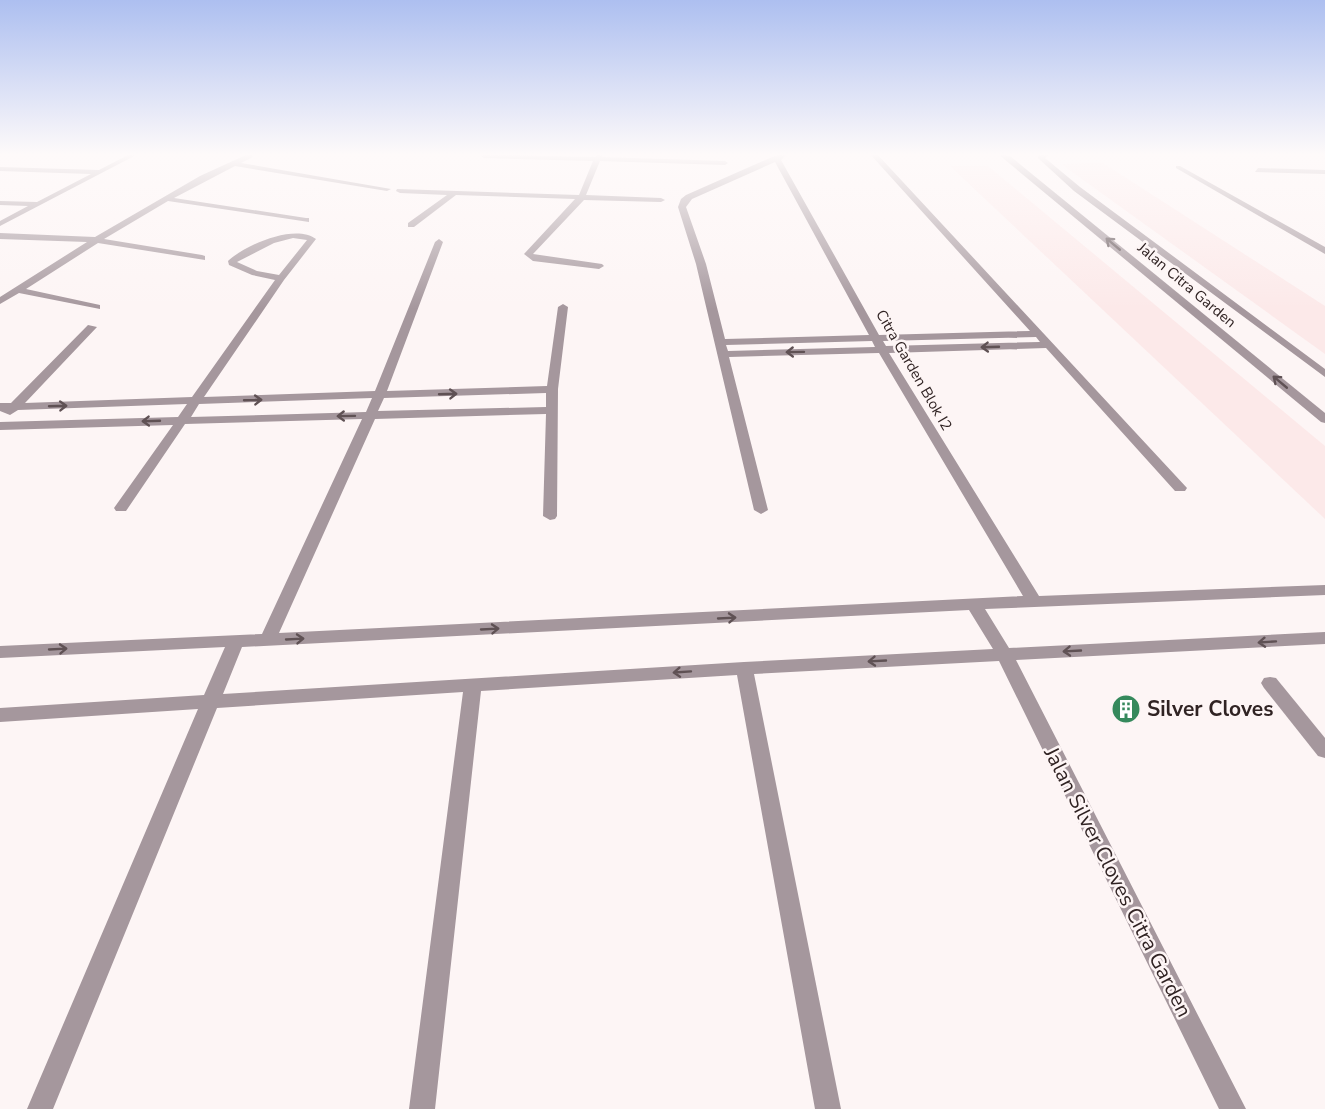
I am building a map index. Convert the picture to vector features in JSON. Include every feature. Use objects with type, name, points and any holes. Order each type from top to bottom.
[{"type":"street","points":[[0,224],[36,206]]},
{"type":"street","points":[[0,301],[95,240],[155,206]]},
{"type":"street","points":[[212,206],[306,220]]},
{"type":"street","points":[[411,225],[437,206]]},
{"type":"street","points":[[574,206],[528,254],[534,258],[599,266]]},
{"type":"street","points":[[682,206],[701,264],[761,510]]},
{"type":"street","name":"Citra Garden Blok I2","points":[[807,206],[883,351],[1034,601]]},
{"type":"street","points":[[921,206],[1180,488]]},
{"type":"street","name":"Jalan Citra Garden","points":[[1069,206],[1325,419]]},
{"type":"street","name":"Jalan Citra Garden","points":[[1099,206],[1325,374]]},
{"type":"street","points":[[1247,206],[1325,250]]},
{"type":"street","points":[[0,236],[95,240],[202,258]]},
{"type":"street","points":[[121,508],[197,402],[281,278],[312,239],[308,237],[280,238],[232,261],[255,273],[281,278]]},
{"type":"street","points":[[268,640],[371,415],[439,242]]},
{"type":"street","points":[[18,290],[96,307]]},
{"type":"street","points":[[550,516],[552,389],[563,307]]},
{"type":"street","points":[[0,421],[92,327]]},
{"type":"street","points":[[721,348],[877,338],[1039,334]]},
{"type":"street","points":[[721,348],[883,351],[1049,345]]},
{"type":"street","points":[[0,407],[552,389]]},
{"type":"street","points":[[0,426],[552,410]]},
{"type":"street","points":[[0,652],[1034,601],[1325,590]]},
{"type":"street","name":"Jalan Silver Cloves Citra Garden","points":[[974,604],[1004,654],[1233,1109]]},
{"type":"street","points":[[0,716],[744,668],[1325,638]]},
{"type":"street","points":[[40,1109],[236,641]]},
{"type":"street","points":[[744,668],[828,1109]]},
{"type":"street","points":[[1270,683],[1325,751]]},
{"type":"street","points":[[422,1109],[473,686]]},
{"type":"shaded area","points":[[992,206],[1036,206],[1325,446],[1325,519]]},
{"type":"shaded area","points":[[1119,206],[1169,206],[1325,306],[1325,354]]},
{"type":"place","name":"Silver Cloves","points":[[1126,709]]}]
